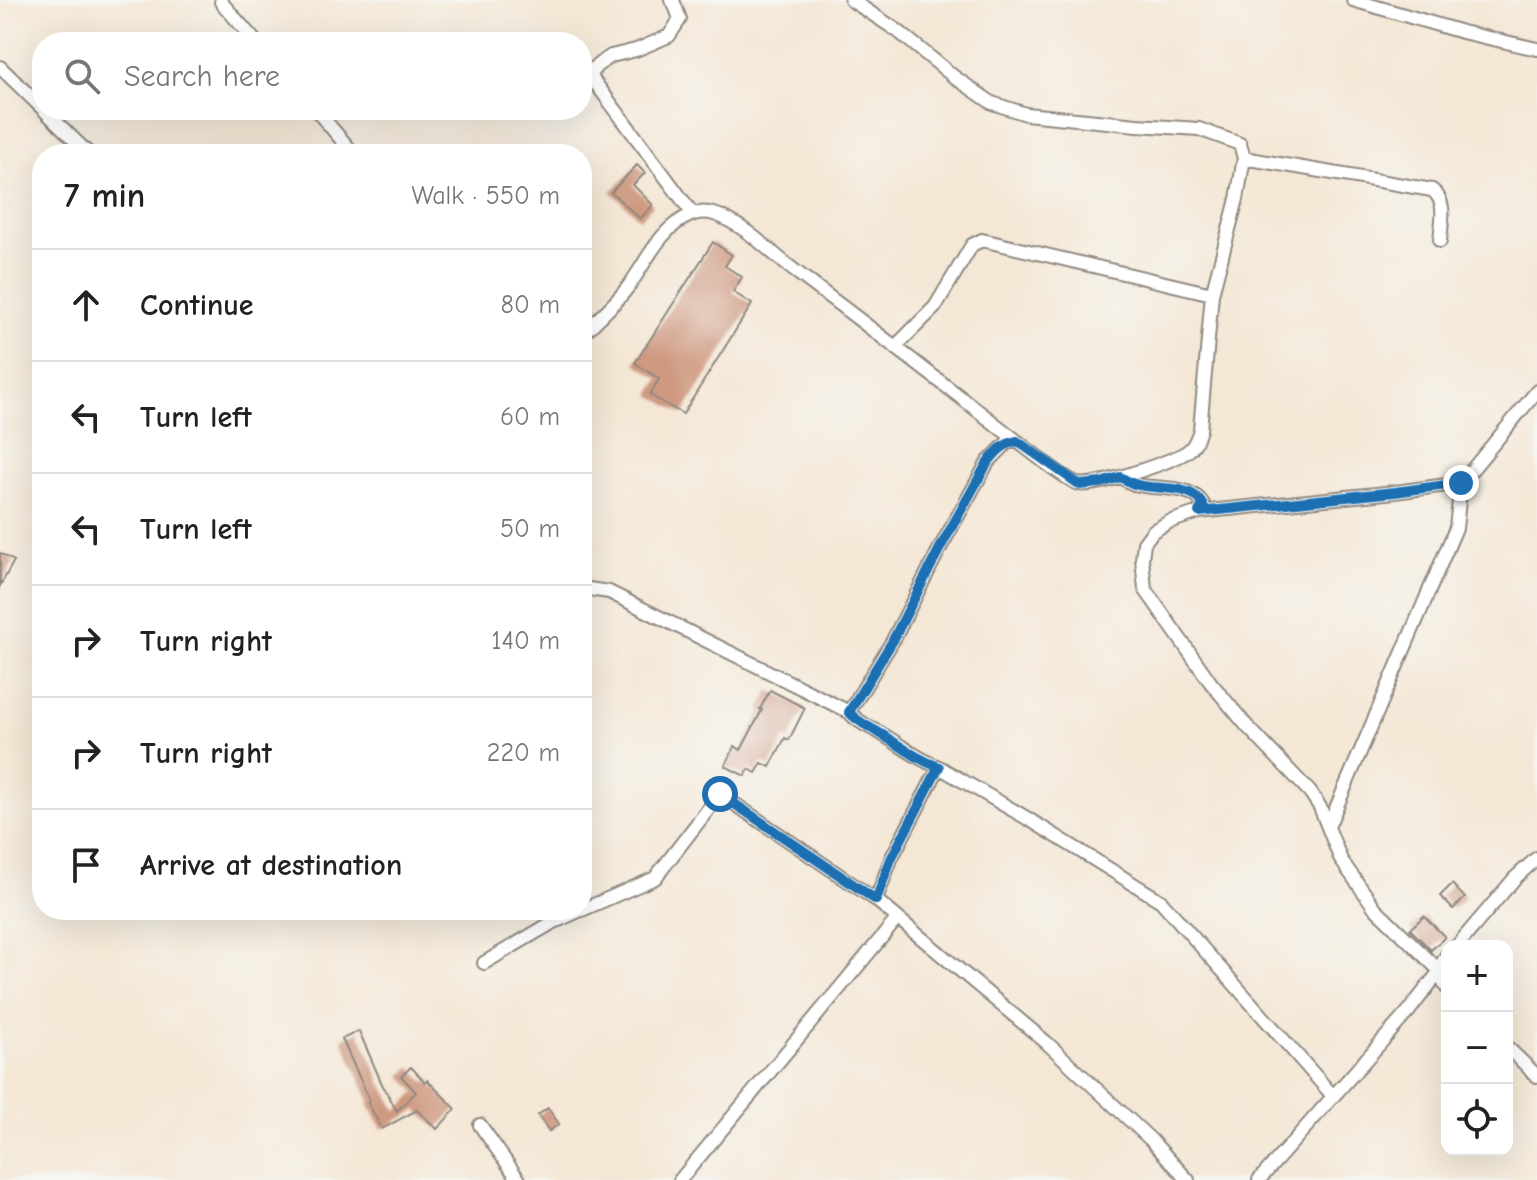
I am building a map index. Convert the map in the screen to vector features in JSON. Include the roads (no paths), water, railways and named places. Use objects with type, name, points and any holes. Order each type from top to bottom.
[{"type":"street","points":[[592,74],[595,67],[611,56],[636,50],[669,36],[680,19],[671,0]]},
{"type":"street","points":[[592,325],[628,287],[653,247],[672,227],[693,214],[711,213],[729,220],[1017,441],[1080,485],[1120,477],[1188,451],[1195,444],[1200,430],[1212,294],[1237,199],[1244,158],[1240,144],[1199,129],[1026,114],[992,103],[898,31],[851,0]]},
{"type":"street","points":[[1353,0],[1462,32],[1537,49]]},
{"type":"street","points":[[221,2],[247,32]]},
{"type":"street","points":[[0,67],[32,98]]},
{"type":"street","points":[[592,78],[693,214]]},
{"type":"street","points":[[54,120],[79,144]]},
{"type":"street","points":[[325,120],[345,144]]},
{"type":"street","points":[[1244,158],[1432,190],[1439,196],[1442,206],[1440,241]]},
{"type":"street","points":[[896,346],[935,307],[972,245],[982,240],[1212,294]]},
{"type":"street","points":[[1328,827],[1456,528],[1461,483],[1537,391]]},
{"type":"street","points":[[849,712],[892,642],[988,462],[1007,443],[1017,441]]},
{"type":"street","points":[[1120,477],[1135,485],[1190,493],[1203,504],[1199,512]]},
{"type":"street","points":[[1441,974],[1375,908],[1341,860],[1310,792],[1219,694],[1145,589],[1142,559],[1144,543],[1153,531],[1199,512],[1461,483]]},
{"type":"street","points":[[592,589],[609,592],[849,712],[854,719],[918,759],[939,767],[1030,820],[1161,901],[1333,1096]]},
{"type":"street","points":[[876,900],[891,859],[939,767]]},
{"type":"street","points":[[592,906],[655,878],[720,794],[876,900],[1047,1043],[1151,1140],[1188,1180]]},
{"type":"street","points":[[1462,940],[1515,878],[1537,858]]},
{"type":"street","points":[[680,1180],[897,919]]},
{"type":"street","points":[[484,963],[559,920]]},
{"type":"street","points":[[1259,1180],[1408,1012],[1440,971]]},
{"type":"street","points":[[1513,1053],[1537,1076]]},
{"type":"street","points":[[480,1125],[519,1180]]}]
